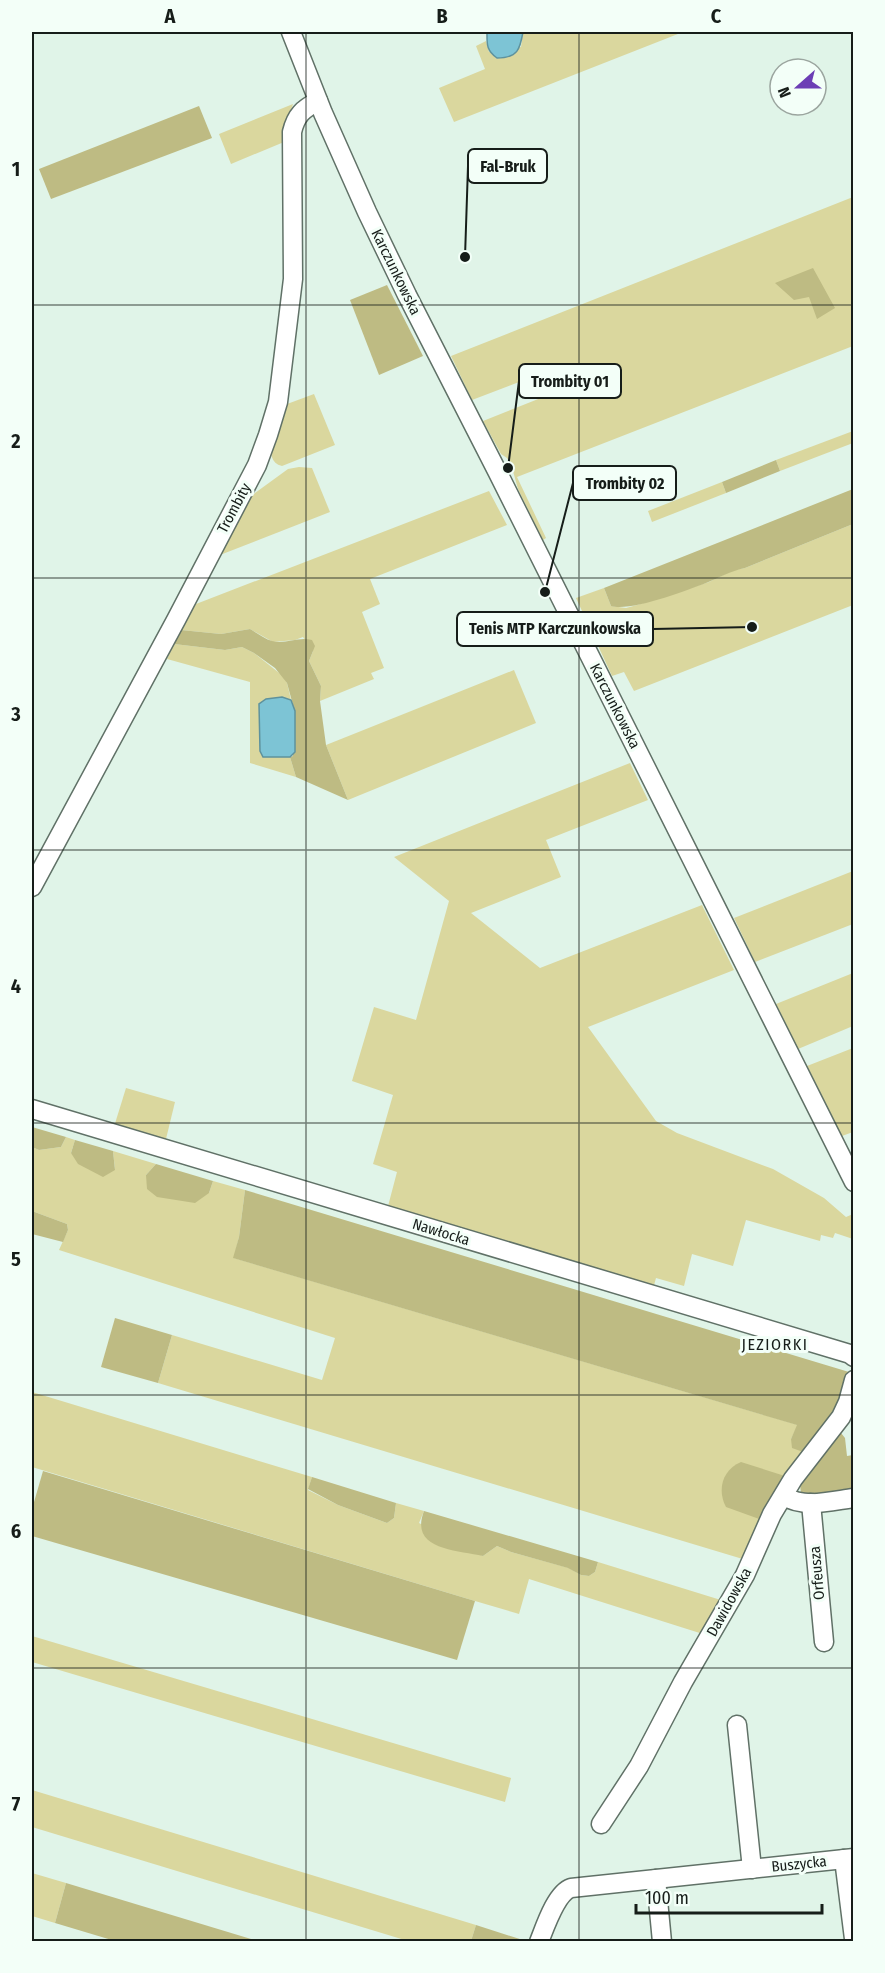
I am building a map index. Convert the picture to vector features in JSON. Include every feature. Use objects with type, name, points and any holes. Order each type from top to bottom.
[{"type":"street","name":"Karczunkowska","points":[[291,32],[318,101],[406,295],[498,473],[854,1182]]},
{"type":"street","name":"Trombity","points":[[32,887],[257,465],[268,435],[278,402],[293,279],[292,132],[298,114],[318,101]]},
{"type":"street","name":"Nawłocka","points":[[32,1109],[852,1356]]},
{"type":"street","name":"Dawidowska","points":[[601,1824],[639,1766],[683,1682],[745,1575],[766,1524],[793,1479],[841,1417],[854,1380]]},
{"type":"street","points":[[784,1496],[794,1502],[811,1503],[854,1498]]},
{"type":"street","name":"Orfeusza","points":[[811,1503],[824,1642]]},
{"type":"street","points":[[737,1725],[752,1869]]},
{"type":"street","points":[[849,1858],[854,1939]]},
{"type":"street","name":"Buszycka","points":[[539,1941],[555,1904],[566,1890],[849,1858]]},
{"type":"street","points":[[656,1879],[662,1941]]},
{"type":"shaded area","points":[[523,32],[683,32],[454,122],[439,88],[485,69],[476,46],[486,41],[489,52],[521,47]]},
{"type":"shaded area","points":[[293,104],[284,142],[231,164],[219,134]]},
{"type":"shaded area","points":[[199,106],[212,138],[51,199],[39,169]]},
{"type":"shaded area","points":[[853,197],[853,346],[517,477],[546,538],[543,540],[518,489],[511,464],[501,454],[483,421],[576,384],[569,363],[472,400],[451,356]]},
{"type":"shaded area","points":[[813,268],[835,308],[817,319],[809,297],[794,300],[775,283]]},
{"type":"shaded area","points":[[387,285],[423,356],[379,375],[350,300]]},
{"type":"shaded area","points":[[314,394],[335,445],[282,466],[275,463],[272,457],[271,440],[279,407]]},
{"type":"shaded area","points":[[853,431],[853,443],[780,471],[776,460]]},
{"type":"shaded area","points":[[776,460],[780,471],[726,493],[722,482]]},
{"type":"shaded area","points":[[312,468],[330,512],[220,555],[251,496],[288,469]]},
{"type":"shaded area","points":[[722,482],[726,493],[652,522],[648,511]]},
{"type":"shaded area","points":[[853,489],[853,524],[672,595],[631,606],[611,606],[604,588]]},
{"type":"shaded area","points":[[489,491],[507,525],[370,579],[380,604],[362,612],[384,668],[371,673],[374,679],[320,701],[321,686],[309,661],[313,651],[303,637],[273,642],[250,629],[221,634],[181,630],[196,604]]},
{"type":"shaded area","points":[[853,524],[853,605],[634,691],[624,672],[612,676],[576,598],[604,588],[611,606],[626,608],[709,582],[733,570],[745,568]]},
{"type":"shaded area","points":[[250,629],[277,642],[312,640],[315,646],[309,661],[321,686],[320,701],[326,745],[348,800],[296,777],[290,757],[293,756],[293,705],[287,683],[275,668],[242,647],[225,650],[174,644],[181,630],[221,634]]},
{"type":"shaded area","points":[[174,644],[225,650],[242,647],[254,653],[283,676],[291,700],[287,699],[260,751],[263,757],[290,757],[296,777],[250,763],[250,682],[167,659]]},
{"type":"shaded area","points":[[514,670],[536,723],[348,800],[326,745]]},
{"type":"shaded area","points":[[630,763],[648,800],[546,840],[561,877],[471,913],[540,968],[702,905],[734,970],[588,1027],[656,1121],[677,1133],[773,1169],[824,1198],[846,1217],[853,1214],[853,1239],[835,1233],[833,1238],[821,1235],[820,1241],[746,1220],[733,1266],[692,1254],[684,1286],[656,1278],[653,1289],[387,1210],[397,1172],[373,1164],[393,1095],[352,1081],[374,1007],[416,1020],[449,901],[394,857]]},
{"type":"shaded area","points":[[853,871],[853,924],[755,962],[734,918]]},
{"type":"shaded area","points":[[853,973],[853,1026],[798,1049],[776,1004]]},
{"type":"shaded area","points":[[853,1048],[853,1132],[842,1136],[807,1066]]},
{"type":"shaded area","points":[[126,1088],[175,1102],[165,1143],[113,1130]]},
{"type":"shaded area","points":[[32,1127],[66,1137],[61,1147],[39,1150],[32,1147]]},
{"type":"shaded area","points":[[66,1137],[75,1140],[71,1153],[115,1169],[113,1151],[156,1164],[146,1175],[209,1193],[213,1181],[245,1190],[234,1258],[798,1425],[791,1439],[806,1453],[762,1520],[746,1560],[158,1383],[172,1335],[322,1380],[335,1338],[59,1250],[68,1230],[67,1224],[32,1211],[32,1147],[39,1150],[61,1147]]},
{"type":"shaded area","points":[[75,1140],[113,1151],[115,1170],[103,1177],[78,1164],[71,1153]]},
{"type":"shaded area","points":[[156,1164],[213,1181],[209,1193],[195,1203],[157,1197],[147,1189],[146,1175]]},
{"type":"shaded area","points":[[245,1190],[849,1372],[846,1384],[832,1415],[806,1453],[792,1448],[791,1439],[797,1425],[233,1258],[239,1237]]},
{"type":"shaded area","points":[[32,1211],[67,1224],[68,1230],[63,1242],[32,1234]]},
{"type":"shaded area","points":[[115,1318],[172,1335],[158,1383],[101,1367]]},
{"type":"shaded area","points":[[32,1392],[312,1477],[308,1490],[338,1505],[387,1523],[394,1518],[396,1503],[424,1511],[419,1523],[483,1556],[497,1546],[589,1576],[595,1572],[598,1562],[724,1601],[706,1635],[529,1579],[519,1614],[475,1601],[32,1467]]},
{"type":"shaded area","points":[[837,1432],[845,1438],[847,1456],[853,1455],[853,1491],[805,1496],[801,1494],[800,1484],[804,1476]]},
{"type":"shaded area","points":[[741,1462],[788,1477],[762,1520],[726,1507],[723,1501],[723,1481],[729,1470]]},
{"type":"shaded area","points":[[43,1471],[475,1601],[457,1660],[32,1536],[32,1509]]},
{"type":"shaded area","points":[[312,1477],[396,1503],[394,1518],[387,1523],[338,1505],[308,1489]]},
{"type":"shaded area","points":[[424,1511],[598,1562],[595,1572],[589,1576],[581,1575],[568,1568],[497,1546],[483,1556],[438,1546],[423,1534],[421,1524]]},
{"type":"shaded area","points":[[32,1636],[511,1778],[505,1802],[32,1662]]},
{"type":"shaded area","points":[[32,1790],[476,1925],[471,1941],[408,1941],[32,1827]]},
{"type":"shaded area","points":[[32,1873],[66,1883],[55,1923],[32,1916]]},
{"type":"shaded area","points":[[66,1883],[258,1941],[115,1941],[55,1923]]},
{"type":"shaded area","points":[[476,1925],[526,1941],[471,1941]]},
{"type":"water","points":[[487,32],[523,32],[521,43],[514,54],[497,58],[488,46]]},
{"type":"water","points":[[282,697],[291,700],[295,711],[295,752],[290,757],[263,757],[260,751],[259,704],[266,699]]},
{"type":"waterway","points":[[853,47],[854,64]]},
{"type":"place","name":"Fal-Bruk","points":[[465,257]]},
{"type":"place","name":"Trombity 01","points":[[508,468]]},
{"type":"place","name":"Trombity 02","points":[[545,592]]},
{"type":"place","name":"Tenis MTP Karczunkowska","points":[[752,627]]},
{"type":"district","name":"JEZIORKI","points":[[775,1344]]}]
